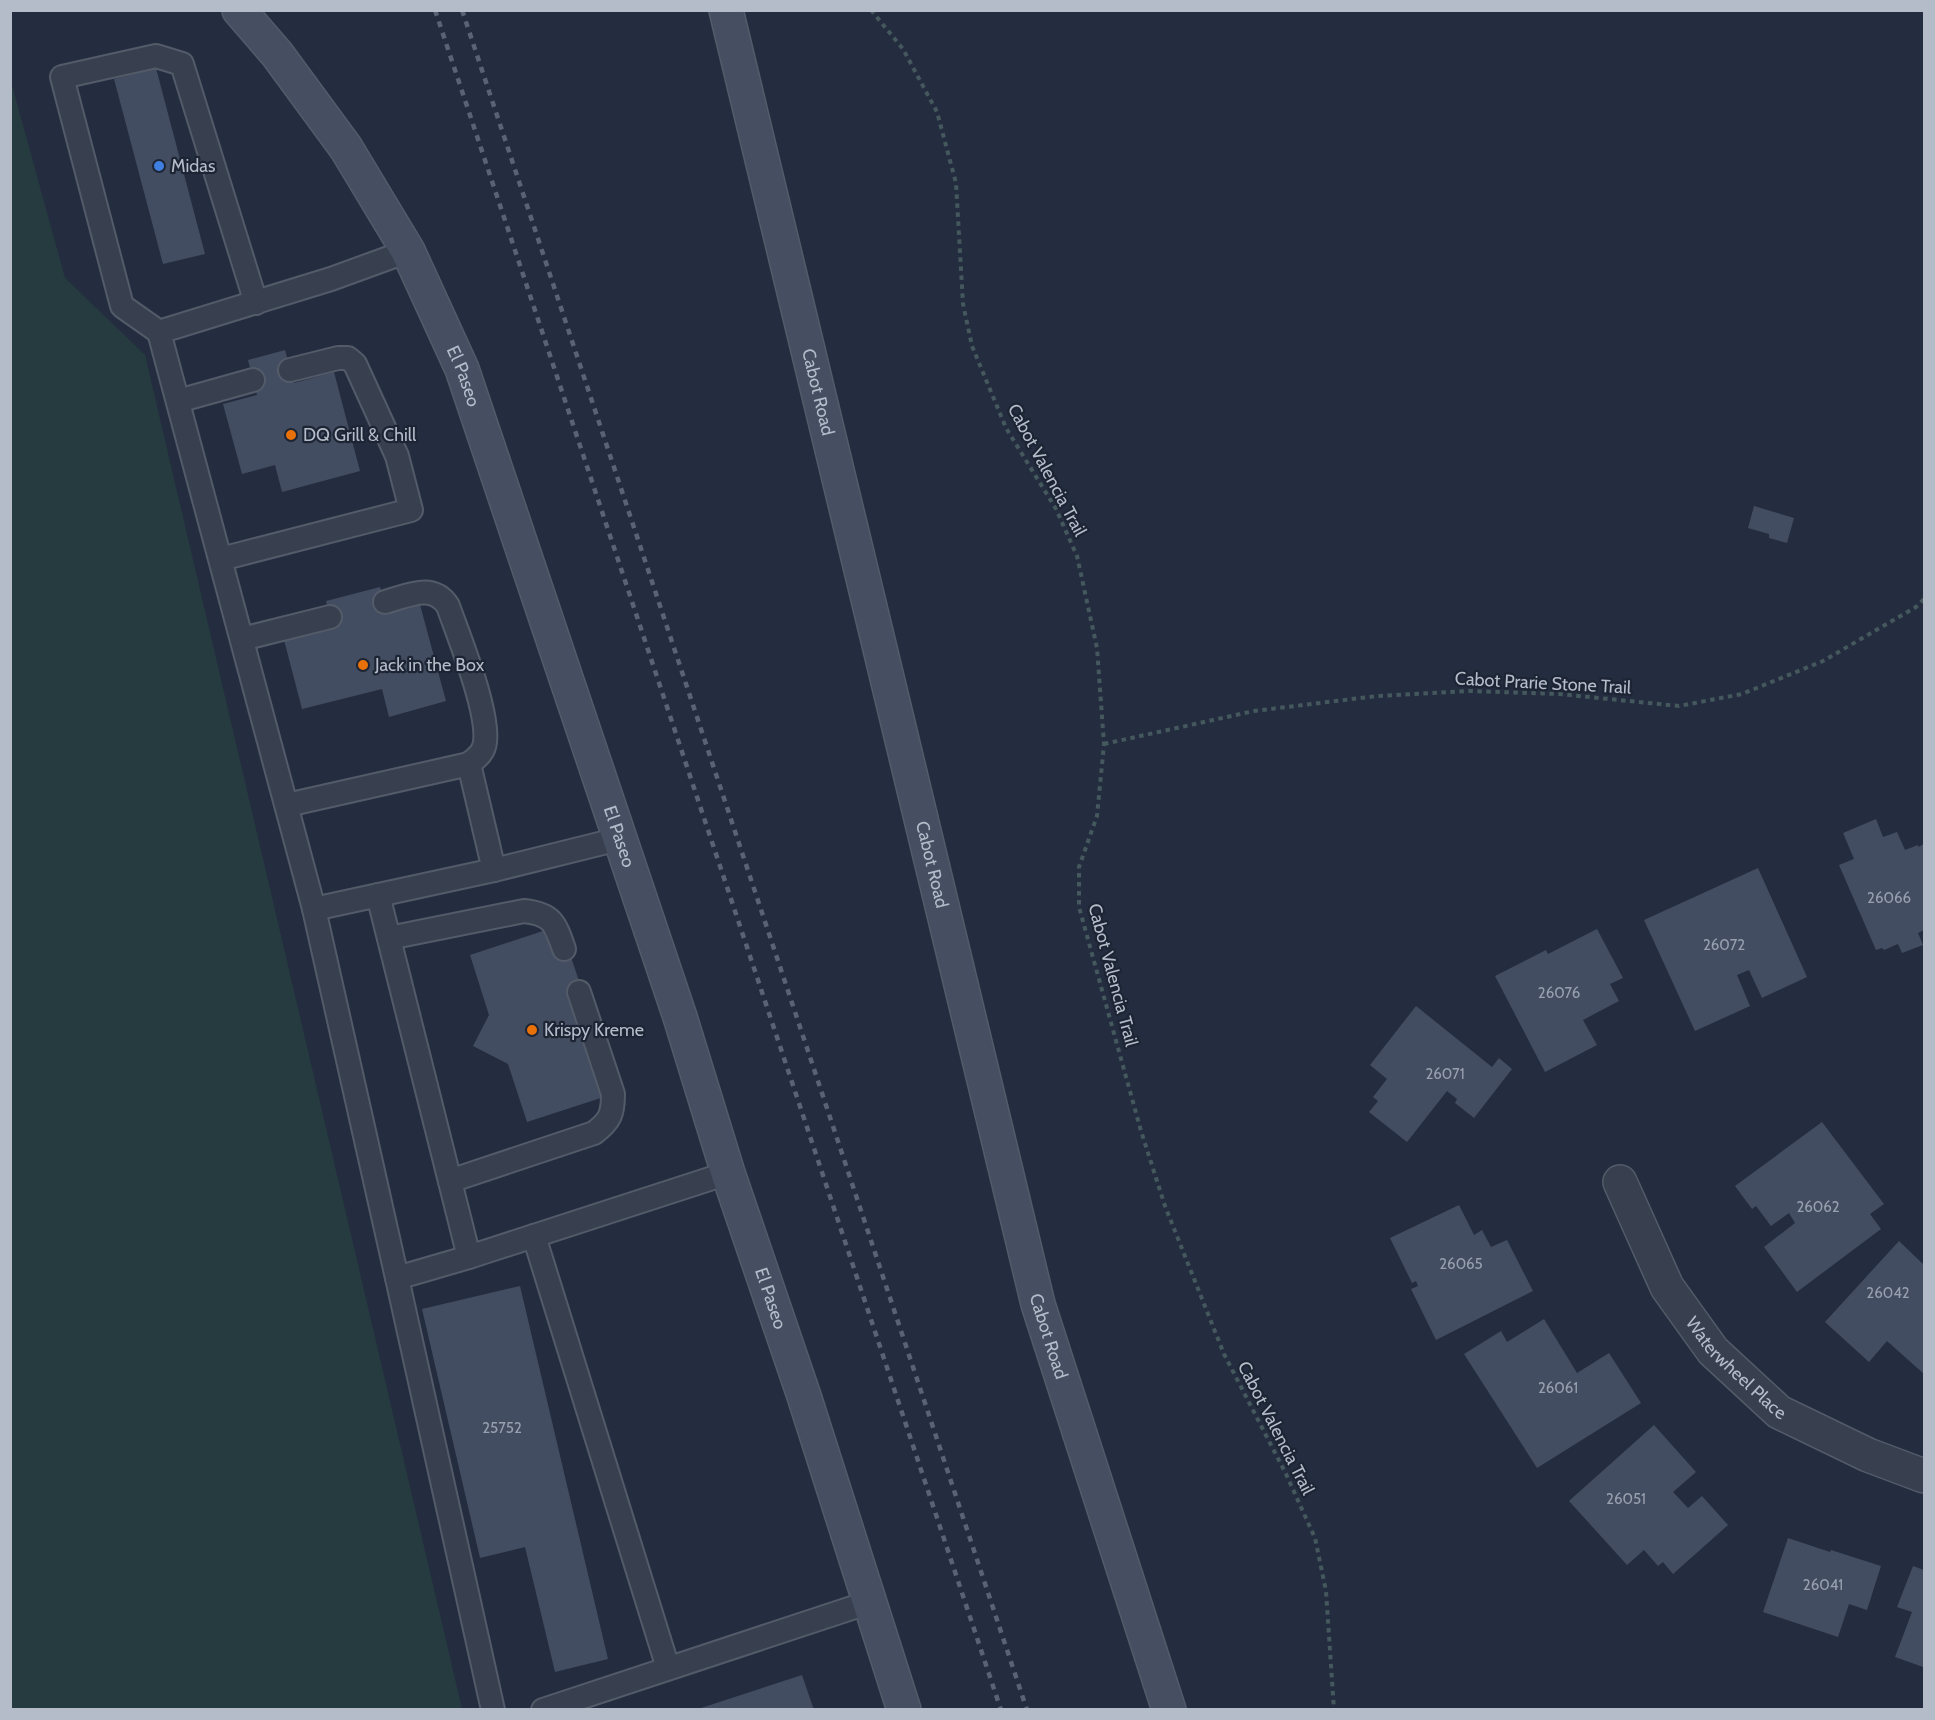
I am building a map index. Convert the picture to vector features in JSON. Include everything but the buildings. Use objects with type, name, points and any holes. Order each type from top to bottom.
[{"type":"street","name":"El Paseo","points":[[239,10],[277,54],[346,148],[408,251],[462,369],[680,1017],[728,1173],[804,1396],[904,1710]]},
{"type":"street","name":"Cabot Road","points":[[726,10],[1038,1304],[1168,1710]]},
{"type":"street","name":"Waterwheel Place","points":[[1620,1182],[1667,1287],[1713,1351],[1779,1412],[1868,1455],[1924,1476]]},
{"type":"lane","points":[[256,303],[182,64],[156,56],[62,77],[122,306],[159,332],[287,805],[314,909],[493,1710]]},
{"type":"lane","points":[[159,332],[331,279],[408,251]]},
{"type":"lane","points":[[221,559],[411,510],[397,456],[355,364],[348,358],[339,358],[290,370]]},
{"type":"lane","points":[[178,400],[253,380]]},
{"type":"lane","points":[[287,805],[469,764],[481,755],[485,742],[483,717],[475,686],[443,597],[424,591],[384,602]]},
{"type":"lane","points":[[243,639],[330,616]]},
{"type":"lane","points":[[469,764],[494,870]]},
{"type":"lane","points":[[314,909],[494,870],[620,839]]},
{"type":"lane","points":[[378,895],[469,1257]]},
{"type":"lane","points":[[389,938],[524,911],[540,912],[551,919],[564,949]]},
{"type":"lane","points":[[450,1181],[594,1133],[604,1125],[613,1111],[613,1094],[579,992]]},
{"type":"lane","points":[[397,1278],[728,1173]]},
{"type":"lane","points":[[534,1236],[668,1668]]},
{"type":"lane","points":[[543,1710],[870,1602]]},
{"type":"path","name":"Cabot Valencia Trail","points":[[871,10],[903,49],[937,112],[956,183],[963,304],[972,346],[1006,428],[1056,509],[1077,556],[1097,648],[1104,744],[1097,816],[1079,867],[1079,907],[1141,1131],[1165,1206],[1224,1354],[1286,1474],[1315,1538],[1326,1591],[1334,1710]]},
{"type":"path","name":"Cabot Prarie Stone Trail","points":[[1104,744],[1254,711],[1377,696],[1470,691],[1559,694],[1679,706],[1742,694],[1823,661],[1916,607],[1924,599]]},
{"type":"green space","points":[[10,78],[65,278],[145,355],[462,1709],[11,1709]]},
{"type":"railway","points":[[435,10],[1001,1710]]},
{"type":"railway","points":[[462,10],[1027,1710]]},
{"type":"place","name":"Midas","points":[[159,166]]},
{"type":"place","name":"DQ Grill & Chill","points":[[291,435]]},
{"type":"place","name":"Jack in the Box","points":[[363,665]]},
{"type":"place","name":"Krispy Kreme","points":[[532,1030]]}]
